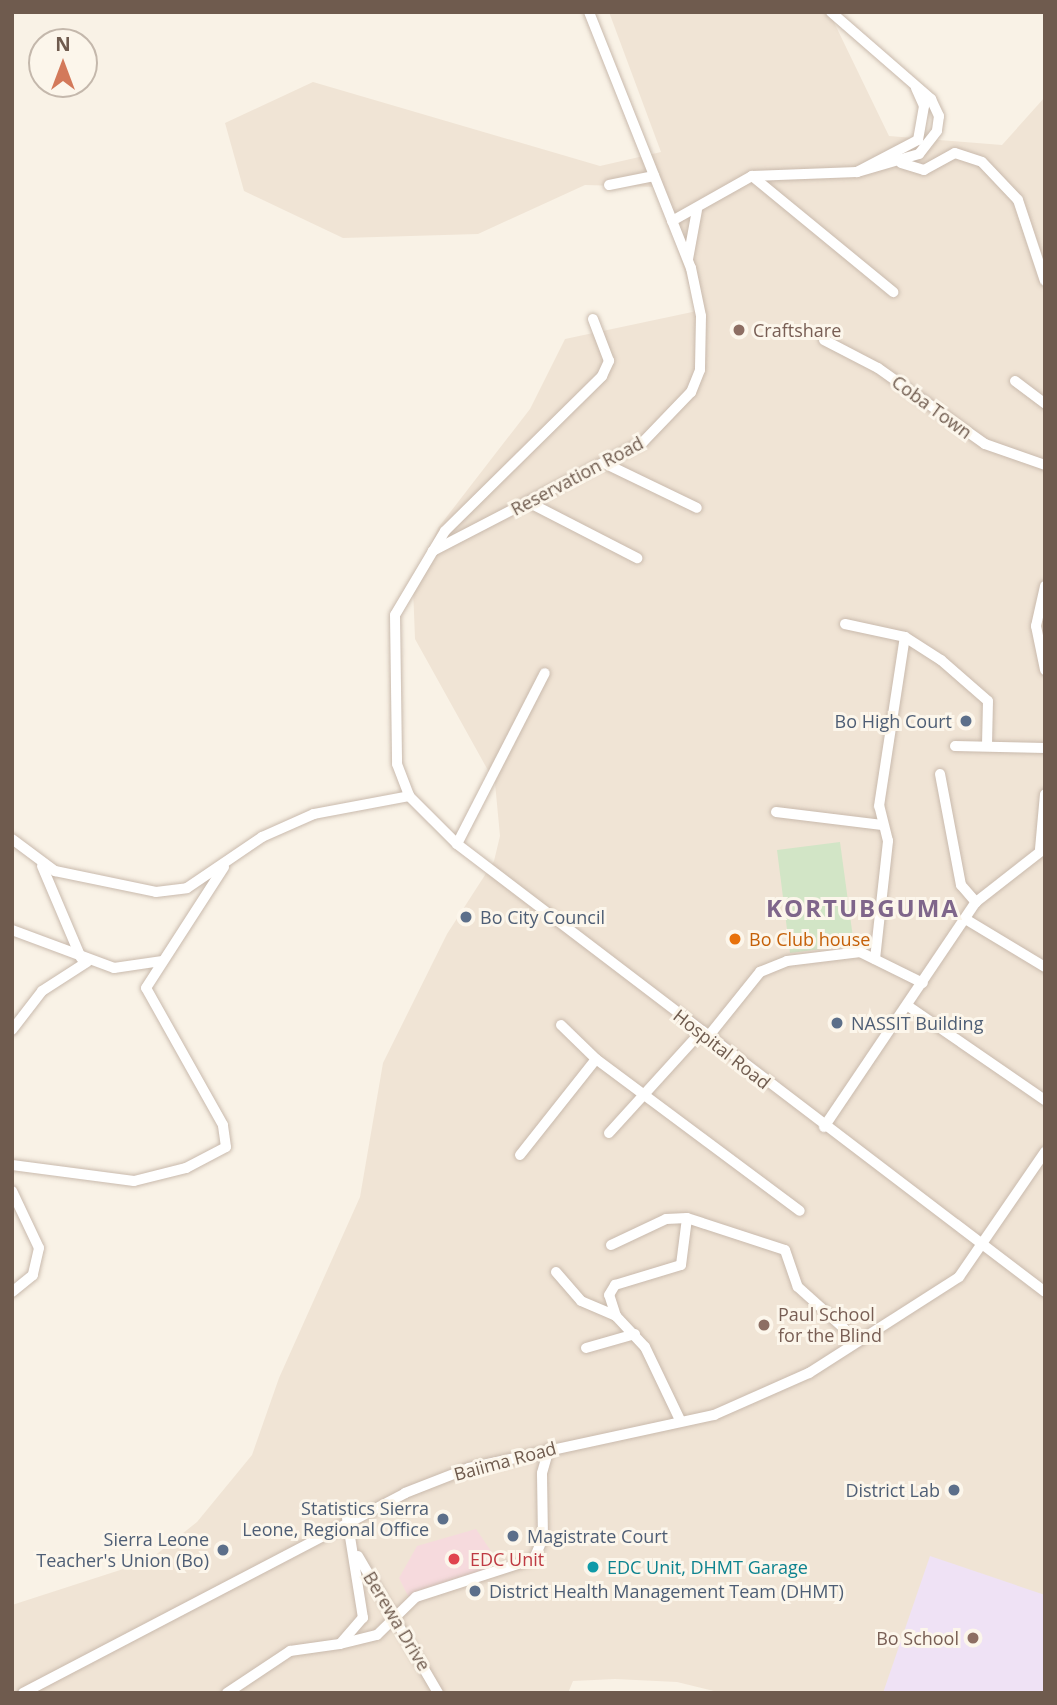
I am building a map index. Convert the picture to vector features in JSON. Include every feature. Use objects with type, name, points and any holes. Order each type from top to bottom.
[{"type":"street","name":"Reservation Road","points":[[433,551],[643,442],[691,392],[700,370],[701,316],[688,259],[589,12]]},
{"type":"street","points":[[831,12],[935,106],[937,131],[901,163]]},
{"type":"street","points":[[857,172],[918,140],[924,106],[916,88]]},
{"type":"street","points":[[672,221],[697,210],[752,176],[857,172],[901,163],[924,170],[955,153],[982,162],[1018,200],[1045,281]]},
{"type":"street","points":[[609,185],[654,176]]},
{"type":"street","points":[[752,176],[893,292]]},
{"type":"street","points":[[688,259],[697,210]]},
{"type":"street","points":[[42,866],[156,892],[187,888],[224,867],[262,836],[314,814],[409,796],[397,764],[394,615],[445,531],[602,376],[609,361],[593,319]]},
{"type":"street","name":"Coba Town","points":[[824,340],[878,368],[985,444],[1045,465]]},
{"type":"street","points":[[1015,381],[1045,404]]},
{"type":"street","points":[[604,463],[697,508]]},
{"type":"street","points":[[528,502],[637,558]]},
{"type":"street","points":[[1045,586],[1036,626],[1045,670]]},
{"type":"street","points":[[845,624],[905,637],[989,701],[987,747]]},
{"type":"street","points":[[875,959],[888,841],[879,806],[905,637]]},
{"type":"street","points":[[457,844],[545,673]]},
{"type":"street","points":[[955,746],[1045,748]]},
{"type":"street","points":[[940,774],[961,885],[976,902]]},
{"type":"street","points":[[824,1127],[967,920],[976,902],[1042,848],[1045,794]]},
{"type":"street","name":"Hospital Road","points":[[409,796],[457,844],[824,1127],[1045,1292]]},
{"type":"street","points":[[776,812],[882,825]]},
{"type":"street","points":[[12,839],[42,866],[84,960]]},
{"type":"street","points":[[13,1168],[134,1181],[186,1168],[226,1147],[223,1125],[146,988],[224,867]]},
{"type":"street","points":[[967,920],[1045,967]]},
{"type":"street","points":[[12,930],[84,960],[114,968],[162,961]]},
{"type":"street","points":[[609,1133],[704,1035],[760,972],[823,952],[860,952],[923,983]]},
{"type":"street","points":[[12,1031],[42,991],[84,960]]},
{"type":"street","points":[[908,1006],[1045,1100]]},
{"type":"street","points":[[561,1025],[596,1059],[800,1211]]},
{"type":"street","points":[[520,1155],[596,1059]]},
{"type":"street","name":"Baiima Road","points":[[23,1693],[347,1518],[469,1468],[753,1403],[959,1277],[979,1243],[1045,1152]]},
{"type":"street","points":[[12,1191],[39,1248],[33,1275],[12,1292]]},
{"type":"street","points":[[611,1245],[666,1219],[687,1218],[785,1250],[798,1287],[858,1340]]},
{"type":"street","points":[[680,1420],[635,1334],[609,1304],[615,1285],[681,1265],[687,1218]]},
{"type":"street","points":[[556,1272],[581,1301],[617,1316]]},
{"type":"street","points":[[586,1348],[635,1334]]},
{"type":"street","points":[[227,1693],[290,1651],[340,1644],[377,1635],[416,1597],[534,1559],[543,1538],[542,1473],[549,1449]]},
{"type":"street","points":[[340,1644],[363,1618],[355,1550],[347,1518]]},
{"type":"street","name":"Berewa Drive","points":[[355,1550],[438,1693]]},
{"type":"shaded area","points":[[609,12],[829,12],[889,136],[1002,145],[1045,97],[1045,1693],[722,1693],[677,1682],[615,1679],[573,1681],[568,1693],[12,1693],[12,1605],[148,1561],[197,1522],[252,1455],[279,1378],[360,1197],[383,1063],[447,934],[494,861],[500,836],[495,783],[415,639],[413,587],[438,528],[530,409],[565,339],[697,311],[658,187],[585,185],[478,234],[343,238],[244,191],[225,123],[313,82],[600,166],[661,152]]},
{"type":"shaded area","name":"EDC Unit","points":[[476,1529],[502,1567],[409,1598],[399,1578],[417,1546]]},
{"type":"shaded area","name":"Bo School","points":[[930,1556],[1045,1595],[1045,1693],[883,1693]]},
{"type":"green space","points":[[840,842],[854,945],[790,953],[777,850]]},
{"type":"place","name":"Craftshare","points":[[739,330]]},
{"type":"place","name":"Bo High Court","points":[[966,721]]},
{"type":"place","name":"Bo City Council","points":[[466,917]]},
{"type":"place","name":"Bo Club house","points":[[735,939]]},
{"type":"place","name":"NASSIT Building","points":[[837,1023]]},
{"type":"place","name":"Paul School for the Blind","points":[[764,1325]]},
{"type":"place","name":"District Lab","points":[[954,1490]]},
{"type":"place","name":"Statistics Sierra Leone, Regional Office","points":[[443,1519]]},
{"type":"place","name":"Magistrate Court","points":[[513,1536]]},
{"type":"place","name":"Sierra Leone Teacher's Union (Bo)","points":[[223,1550]]},
{"type":"place","name":"EDC Unit","points":[[454,1559]]},
{"type":"place","name":"EDC Unit, DHMT Garage","points":[[593,1567]]},
{"type":"place","name":"District Health Management Team (DHMT)","points":[[475,1591]]},
{"type":"place","name":"Bo School","points":[[973,1638]]},
{"type":"district","name":"KORTUBGUMA","points":[[863,908]]}]
